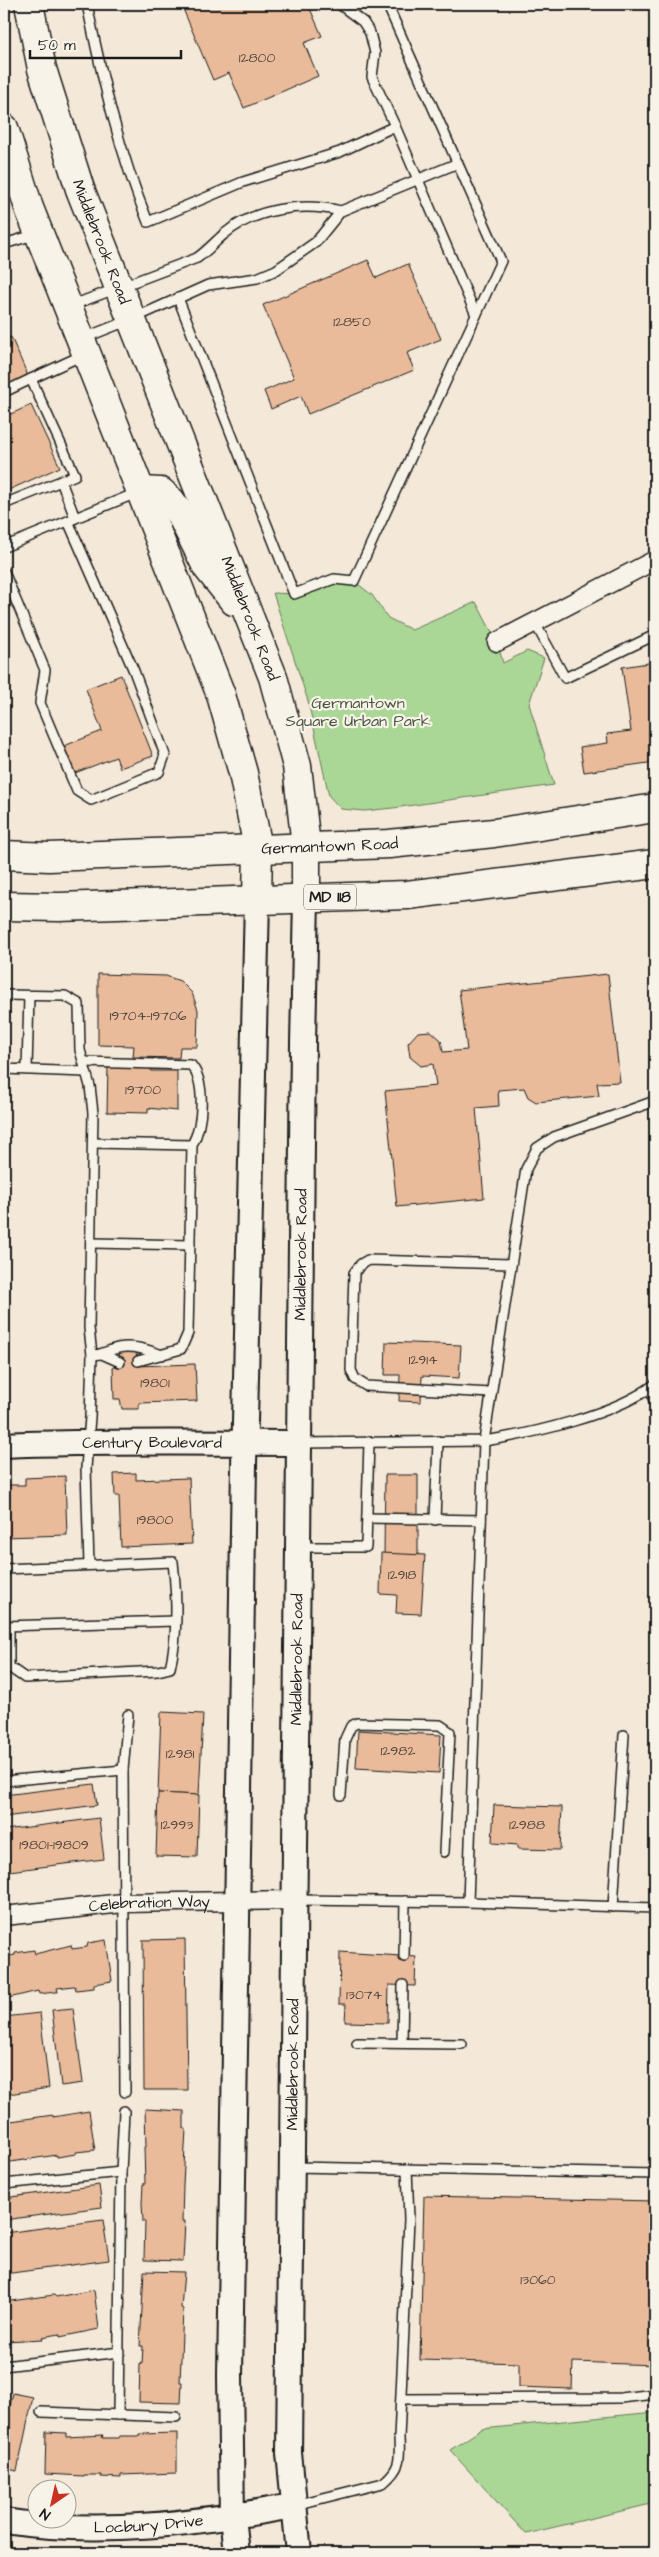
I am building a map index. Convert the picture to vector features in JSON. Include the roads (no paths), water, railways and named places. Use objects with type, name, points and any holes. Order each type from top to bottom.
[{"type":"main road","name":"Middlebrook Road","points":[[29,4],[42,69],[77,180],[273,677],[297,766],[306,846],[289,2453],[299,2553]]},
{"type":"main road","points":[[4,128],[39,233],[221,695],[243,773],[258,848],[244,1443],[230,2376],[232,2517],[236,2553]]},
{"type":"main road","points":[[142,491],[161,492],[171,501],[182,517],[207,567],[249,617]]},
{"type":"main road","name":"Germantown Road","points":[[4,855],[49,857],[389,844],[466,836],[655,808]]},
{"type":"main road","name":"MD 118","points":[[4,906],[59,907],[407,895],[655,864]]},
{"type":"main road","name":"Century Boulevard","points":[[4,1445],[89,1442],[299,1443]]},
{"type":"main road","name":"Locbury Drive","points":[[4,2521],[71,2528],[117,2528],[175,2524],[232,2517],[294,2506]]},
{"type":"street","points":[[496,642],[654,564]]},
{"type":"street","name":"Celebration Way","points":[[4,1916],[123,1903],[296,1900]]},
{"type":"lane","points":[[87,4],[105,90],[132,182],[148,222],[243,182],[340,152],[394,126]]},
{"type":"lane","points":[[340,4],[363,22],[370,32],[375,53],[372,77],[476,315]]},
{"type":"lane","points":[[178,298],[294,594],[334,578],[354,581],[501,261],[388,4]]},
{"type":"lane","points":[[4,392],[30,379],[132,319],[178,298],[208,285],[257,278],[276,270],[316,242],[341,211],[458,163]]},
{"type":"lane","points":[[68,306],[197,258],[224,235],[244,222],[267,213],[298,207],[321,207],[341,211]]},
{"type":"lane","points":[[4,244],[39,233]]},
{"type":"lane","points":[[4,504],[75,475],[30,379]]},
{"type":"lane","points":[[4,572],[45,670],[40,703],[77,791],[91,800],[159,772],[166,755],[72,519],[61,481]]},
{"type":"lane","points":[[4,547],[142,491]]},
{"type":"lane","points":[[535,623],[565,678],[655,636]]},
{"type":"lane","points":[[4,995],[65,996],[79,1004],[80,1050],[93,1113],[90,1328],[92,1355],[89,1442],[86,1468],[89,1565]]},
{"type":"lane","points":[[27,1069],[29,996]]},
{"type":"lane","points":[[84,1062],[191,1065],[198,1073],[200,1125],[192,1145],[188,1333],[185,1343],[174,1352],[138,1361]]},
{"type":"lane","points":[[4,1069],[86,1072]]},
{"type":"lane","points":[[468,1902],[484,1441],[526,1169],[537,1148],[554,1137],[655,1101]]},
{"type":"lane","points":[[93,1143],[192,1145]]},
{"type":"lane","points":[[92,1242],[190,1245]]},
{"type":"lane","points":[[491,1393],[366,1386],[355,1379],[351,1370],[354,1273],[361,1264],[368,1260],[511,1264]]},
{"type":"lane","points":[[104,1355],[118,1348],[142,1348],[162,1355]]},
{"type":"lane","points":[[92,1355],[104,1355],[120,1362]]},
{"type":"lane","points":[[299,1443],[484,1441],[504,1438],[595,1413],[612,1407],[652,1386],[655,1404]]},
{"type":"lane","points":[[298,1547],[366,1547],[369,1441]]},
{"type":"lane","points":[[435,1520],[438,1441]]},
{"type":"lane","points":[[367,1518],[481,1520]]},
{"type":"lane","points":[[4,1569],[173,1562],[176,1589],[173,1654],[170,1668],[92,1676],[26,1678],[9,1667],[9,1631],[4,1626]]},
{"type":"lane","points":[[4,1626],[175,1622]]},
{"type":"lane","points":[[125,2092],[123,1770],[128,1715]]},
{"type":"lane","points":[[342,1795],[345,1740],[350,1726],[357,1723],[440,1725],[450,1732],[444,1852]]},
{"type":"lane","points":[[613,1907],[624,1736]]},
{"type":"lane","points":[[4,1781],[123,1770]]},
{"type":"lane","points":[[296,1900],[468,1902],[655,1908]]},
{"type":"lane","points":[[404,1956],[405,1902]]},
{"type":"lane","points":[[402,2043],[403,1986]]},
{"type":"lane","points":[[357,2043],[462,2044]]},
{"type":"lane","points":[[118,2415],[121,2172],[124,2111]]},
{"type":"lane","points":[[293,2167],[655,2174]]},
{"type":"lane","points":[[294,2506],[383,2483],[394,2474],[400,2459],[399,2438],[409,2219],[407,2169]]},
{"type":"lane","points":[[4,2184],[121,2172]]},
{"type":"lane","points":[[4,2366],[120,2352]]},
{"type":"lane","points":[[402,2399],[621,2398],[655,2394]]},
{"type":"lane","points":[[41,2412],[176,2417]]},
{"type":"park label","name":"Germantown Square Urban Park","points":[[358,712]]}]
